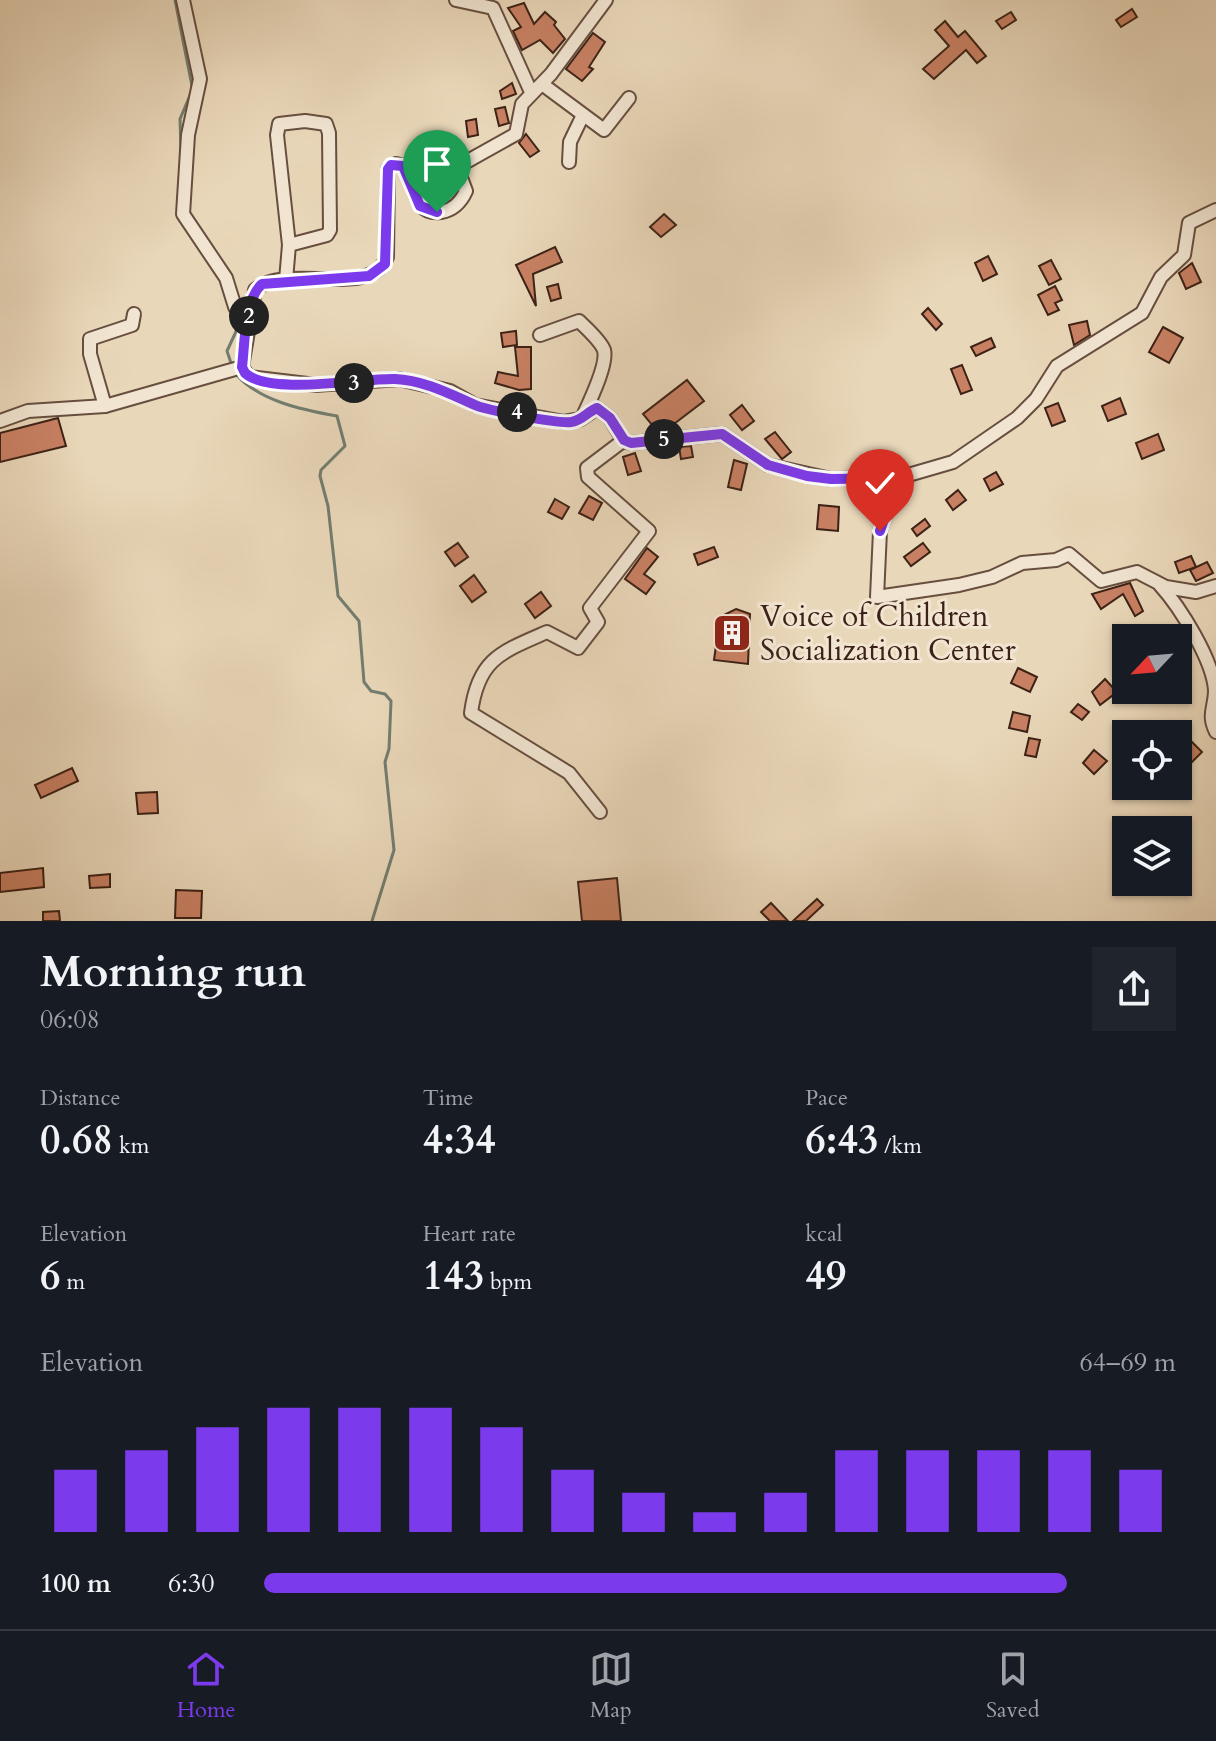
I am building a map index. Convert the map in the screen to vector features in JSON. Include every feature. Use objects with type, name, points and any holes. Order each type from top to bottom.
[{"type":"street","points":[[183,0],[200,79],[188,135],[183,214],[226,278],[235,307],[248,321]]},
{"type":"street","points":[[456,0],[493,8],[536,88],[604,130],[629,98]]},
{"type":"street","points":[[235,369],[255,290],[262,284],[286,280],[362,277],[375,273],[387,257],[388,169],[396,164],[403,166],[420,206],[427,211],[446,211],[455,206],[466,191],[457,167],[516,134],[522,104],[606,0]]},
{"type":"street","points":[[569,162],[570,142],[583,115]]},
{"type":"street","points":[[286,280],[289,245],[281,196],[279,124],[318,121],[326,124],[329,133],[330,230],[327,235],[289,245]]},
{"type":"street","points":[[0,421],[28,411],[105,406],[235,369],[261,381],[316,385],[399,379],[450,391],[475,405],[549,420],[581,419],[597,408],[604,410],[624,440],[631,443],[722,434],[768,465],[807,476],[831,479],[898,478],[953,462],[1017,418],[1036,399],[1057,366],[1142,313],[1161,277],[1184,255],[1189,223],[1216,210]]},
{"type":"street","points":[[105,406],[90,354],[90,339],[132,325],[134,314]]},
{"type":"street","points":[[540,335],[579,321],[603,348],[605,356],[596,390],[581,419]]},
{"type":"street","points":[[600,812],[569,773],[471,713],[475,683],[503,651],[547,632],[578,648],[598,622],[590,608],[649,531],[588,477],[587,468],[624,440]]},
{"type":"street","points":[[898,478],[880,531],[877,597],[959,585],[992,577],[1022,563],[1056,560],[1069,554],[1101,581],[1137,572],[1158,583],[1196,592],[1216,586]]},
{"type":"street","points":[[1158,583],[1179,610],[1210,672],[1215,692],[1210,720],[1216,732]]},
{"type":"building","points":[[524,3],[534,24],[545,12],[556,22],[554,25],[565,39],[553,53],[540,40],[522,50],[513,31],[521,27],[508,8]]},
{"type":"building","points":[[1132,9],[1137,17],[1121,27],[1116,20]]},
{"type":"building","points":[[1011,12],[1016,20],[1002,29],[996,21]]},
{"type":"building","points":[[945,21],[958,37],[965,31],[986,56],[977,63],[966,50],[934,79],[923,69],[949,46],[935,30]]},
{"type":"building","points":[[593,33],[605,42],[589,67],[593,69],[582,81],[566,69]]},
{"type":"building","points":[[512,83],[516,94],[502,99],[500,91]]},
{"type":"building","points":[[505,107],[509,123],[499,126],[495,109]]},
{"type":"building","points":[[476,119],[478,135],[468,137],[466,121]]},
{"type":"building","points":[[526,134],[539,151],[530,157],[519,143]]},
{"type":"building","points":[[443,138],[452,140],[448,154],[440,152]]},
{"type":"building","points":[[664,214],[676,225],[661,237],[650,227]]},
{"type":"building","points":[[555,247],[562,262],[533,274],[536,306],[516,265]]},
{"type":"building","points":[[988,256],[997,274],[983,281],[975,263]]},
{"type":"building","points":[[1051,260],[1061,279],[1049,285],[1039,266]]},
{"type":"building","points":[[1192,263],[1201,282],[1186,289],[1179,273]]},
{"type":"building","points":[[558,284],[561,298],[551,301],[547,287]]},
{"type":"building","points":[[1055,286],[1062,300],[1055,303],[1059,310],[1048,315],[1038,295]]},
{"type":"building","points":[[928,308],[942,324],[936,330],[922,314]]},
{"type":"building","points":[[1087,321],[1090,335],[1074,345],[1069,325]]},
{"type":"building","points":[[1163,327],[1183,338],[1169,363],[1149,352]]},
{"type":"building","points":[[516,331],[517,345],[503,347],[501,333]]},
{"type":"building","points":[[991,338],[995,347],[976,356],[971,347]]},
{"type":"building","points":[[515,347],[531,347],[531,389],[519,390],[495,383],[498,372],[518,376]]},
{"type":"building","points":[[962,365],[972,390],[961,394],[951,369]]},
{"type":"building","points":[[687,380],[704,401],[666,430],[657,431],[643,414]]},
{"type":"building","points":[[1120,398],[1126,414],[1108,421],[1102,406]]},
{"type":"building","points":[[1058,403],[1065,421],[1052,426],[1045,408]]},
{"type":"building","points":[[742,405],[754,421],[742,430],[730,415]]},
{"type":"building","points":[[58,418],[66,446],[0,462],[0,433]]},
{"type":"building","points":[[775,432],[791,452],[782,459],[765,439]]},
{"type":"building","points":[[1158,434],[1164,450],[1142,459],[1136,443]]},
{"type":"building","points":[[691,446],[693,457],[681,459],[679,447]]},
{"type":"building","points":[[635,453],[641,471],[628,475],[623,457]]},
{"type":"building","points":[[734,460],[747,464],[741,490],[728,487]]},
{"type":"building","points":[[996,472],[1003,484],[990,491],[984,479]]},
{"type":"building","points":[[958,490],[966,500],[953,510],[946,500]]},
{"type":"building","points":[[589,496],[602,503],[593,520],[579,513]]},
{"type":"building","points":[[555,499],[569,507],[562,519],[548,512]]},
{"type":"building","points":[[819,505],[839,507],[838,531],[817,529]]},
{"type":"building","points":[[925,519],[930,526],[917,536],[912,529]]},
{"type":"building","points":[[458,543],[468,557],[455,566],[445,552]]},
{"type":"building","points":[[923,543],[930,552],[911,566],[904,557]]},
{"type":"building","points":[[714,547],[718,557],[698,565],[694,554]]},
{"type":"building","points":[[647,548],[658,557],[644,574],[655,582],[646,594],[625,579]]},
{"type":"building","points":[[1191,556],[1196,567],[1179,573],[1175,562]]},
{"type":"building","points":[[1207,562],[1213,573],[1196,581],[1190,570]]},
{"type":"building","points":[[474,575],[486,592],[472,602],[460,586]]},
{"type":"building","points":[[1130,583],[1143,611],[1135,616],[1123,594],[1101,609],[1092,594]]},
{"type":"building","points":[[541,592],[551,606],[535,618],[525,604]]},
{"type":"building","name":"Voice of Children Socialization Center","points":[[736,609],[750,614],[748,664],[714,660],[720,617]]},
{"type":"building","points":[[1018,668],[1037,677],[1030,692],[1011,683]]},
{"type":"building","points":[[1105,679],[1112,687],[1112,696],[1100,705],[1092,692]]},
{"type":"building","points":[[1078,704],[1089,712],[1082,720],[1071,712]]},
{"type":"building","points":[[1013,712],[1030,716],[1027,732],[1009,728]]},
{"type":"building","points":[[1029,738],[1040,740],[1036,757],[1025,755]]},
{"type":"building","points":[[1192,742],[1202,752],[1192,762]]},
{"type":"building","points":[[1094,750],[1107,761],[1094,774],[1083,763]]},
{"type":"building","points":[[72,768],[78,781],[41,798],[35,785]]},
{"type":"building","points":[[157,792],[158,813],[138,814],[136,793]]},
{"type":"building","points":[[43,868],[44,887],[0,892],[0,873]]},
{"type":"building","points":[[110,874],[110,887],[90,888],[89,876]]},
{"type":"building","points":[[617,878],[621,921],[582,921],[578,882]]},
{"type":"building","points":[[176,890],[202,891],[201,918],[175,918]]},
{"type":"building","points":[[817,899],[823,905],[806,921],[793,921]]},
{"type":"building","points":[[771,903],[788,921],[770,921],[761,912]]},
{"type":"building","points":[[59,911],[60,921],[43,921],[43,912]]},
{"type":"waterway","points":[[175,0],[192,86]]},
{"type":"waterway","points":[[181,151],[180,119],[191,93]]},
{"type":"waterway","points":[[178,206],[180,166]]},
{"type":"waterway","points":[[232,311],[239,325],[227,351],[232,366]]},
{"type":"waterway","points":[[235,373],[268,397],[337,416],[345,446],[321,470],[320,476],[328,506],[338,596],[359,621],[364,682],[371,691],[385,694],[391,701],[389,749],[385,762],[394,850],[372,921]]},
{"type":"place","name":"Voice of Children Socialization Center","points":[[732,633]]},
{"type":"route","points":[[437,212],[420,206],[403,166],[391,165],[388,169],[385,264],[369,276],[277,280],[262,284],[255,290],[248,321],[242,367],[245,373],[261,381],[316,385],[399,379],[450,391],[475,405],[564,422],[581,419],[597,408],[604,410],[619,436],[631,443],[722,434],[768,465],[782,470],[831,479],[898,478],[880,531]]}]
